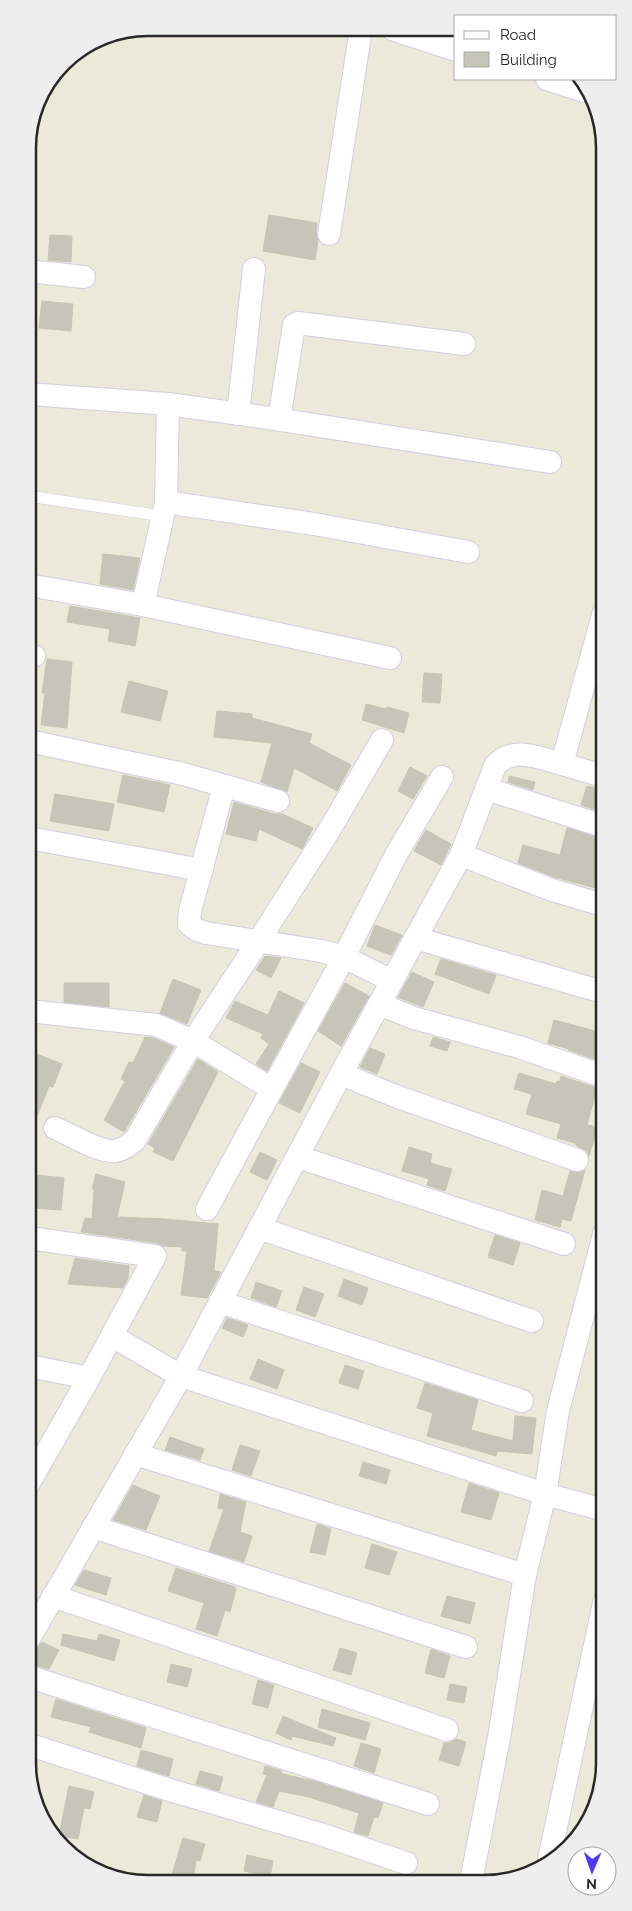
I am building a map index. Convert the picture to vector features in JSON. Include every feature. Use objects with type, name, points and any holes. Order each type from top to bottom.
[{"type":"street","points":[[329,234],[360,36]]},
{"type":"street","points":[[413,36],[454,49]]},
{"type":"street","points":[[550,80],[579,89]]},
{"type":"street","points":[[238,414],[254,268]]},
{"type":"street","points":[[36,272],[84,277]]},
{"type":"street","points":[[279,420],[292,327],[296,324],[464,344]]},
{"type":"street","points":[[36,395],[168,404],[550,462]]},
{"type":"street","points":[[143,605],[165,509],[168,404]]},
{"type":"street","points":[[165,509],[292,520],[468,552]]},
{"type":"street","points":[[36,586],[143,605],[390,658]]},
{"type":"street","points":[[562,764],[596,640]]},
{"type":"street","points":[[56,1128],[114,1152],[136,1140],[192,1040],[258,942],[335,821],[382,740]]},
{"type":"street","points":[[36,743],[182,774],[278,801]]},
{"type":"street","points":[[36,1626],[181,1376],[414,938],[461,855],[495,766],[509,755],[527,755],[596,774]]},
{"type":"street","points":[[207,1209],[344,957],[397,853],[442,777]]},
{"type":"street","points":[[224,786],[190,911],[189,924],[197,930],[206,933],[281,944],[344,957],[392,982]]},
{"type":"street","points":[[487,789],[596,824]]},
{"type":"street","points":[[36,839],[202,870]]},
{"type":"street","points":[[461,855],[552,890],[596,903]]},
{"type":"street","points":[[414,938],[596,990]]},
{"type":"street","points":[[380,1004],[414,1018],[520,1047],[596,1074]]},
{"type":"street","points":[[36,1012],[156,1025],[192,1040],[272,1089]]},
{"type":"street","points":[[341,1074],[398,1097],[577,1160]]},
{"type":"street","points":[[298,1157],[564,1244]]},
{"type":"street","points":[[260,1228],[532,1320]]},
{"type":"street","points":[[36,1239],[155,1256],[89,1378],[36,1470]]},
{"type":"street","points":[[472,1875],[499,1738],[525,1575],[545,1494],[558,1411],[596,1265]]},
{"type":"street","points":[[220,1302],[522,1401]]},
{"type":"street","points":[[112,1336],[181,1376],[545,1494],[596,1508]]},
{"type":"street","points":[[36,1367],[89,1378]]},
{"type":"street","points":[[135,1454],[525,1575]]},
{"type":"street","points":[[93,1527],[466,1647]]},
{"type":"street","points":[[53,1596],[447,1730]]},
{"type":"street","points":[[550,1853],[596,1640]]},
{"type":"street","points":[[36,1679],[428,1804]]},
{"type":"street","points":[[36,1747],[173,1792],[320,1834],[406,1864]]},
{"type":"lane","points":[[36,497],[165,509]]},
{"type":"building","points":[[269,215],[317,223],[318,241],[315,260],[263,251]]},
{"type":"building","points":[[50,235],[72,236],[71,262],[48,260]]},
{"type":"building","points":[[42,301],[73,304],[71,331],[39,328]]},
{"type":"building","points":[[103,554],[140,558],[133,590],[100,584]]},
{"type":"building","points":[[70,606],[140,618],[135,646],[108,641],[110,629],[67,622]]},
{"type":"building","points":[[47,659],[72,662],[67,728],[41,725],[45,693],[42,693]]},
{"type":"building","points":[[424,673],[442,674],[440,703],[422,702]]},
{"type":"building","points":[[129,681],[168,691],[160,721],[121,712]]},
{"type":"building","points":[[366,704],[409,713],[404,733],[362,720]]},
{"type":"building","points":[[217,711],[252,714],[252,718],[312,734],[309,743],[351,765],[337,791],[294,768],[287,792],[261,782],[272,743],[214,737]]},
{"type":"building","points":[[410,767],[427,776],[413,799],[398,791]]},
{"type":"building","points":[[123,775],[170,785],[164,812],[117,802]]},
{"type":"building","points":[[509,776],[535,782],[533,790],[508,782]]},
{"type":"building","points":[[587,786],[596,788],[596,810],[581,805]]},
{"type":"building","points":[[55,794],[114,804],[109,831],[50,821]]},
{"type":"building","points":[[234,802],[274,814],[282,814],[313,828],[302,849],[259,829],[256,841],[226,834]]},
{"type":"building","points":[[567,828],[596,837],[596,888],[554,877],[518,863],[523,845],[560,855]]},
{"type":"building","points":[[426,830],[451,844],[441,865],[414,851]]},
{"type":"building","points":[[375,925],[402,935],[391,955],[367,946]]},
{"type":"building","points":[[265,956],[281,958],[271,978],[256,970]]},
{"type":"building","points":[[441,959],[496,975],[489,994],[435,974]]},
{"type":"building","points":[[412,972],[434,982],[423,1007],[398,997]]},
{"type":"building","points":[[173,979],[201,990],[187,1024],[160,1013]]},
{"type":"building","points":[[64,983],[109,983],[109,1007],[64,1002]]},
{"type":"building","points":[[345,983],[369,996],[341,1046],[318,1031]]},
{"type":"building","points":[[279,991],[304,1003],[267,1071],[256,1064],[269,1044],[261,1038],[263,1034],[226,1018],[235,1001],[268,1015]]},
{"type":"building","points":[[554,1020],[596,1031],[596,1060],[569,1049],[548,1043]]},
{"type":"building","points":[[145,1037],[153,1038],[174,1047],[124,1132],[104,1120],[125,1081],[121,1079],[129,1062],[133,1063]]},
{"type":"building","points":[[433,1037],[450,1042],[447,1051],[430,1046]]},
{"type":"building","points":[[370,1048],[385,1054],[377,1074],[360,1067]]},
{"type":"building","points":[[36,1054],[62,1064],[53,1087],[49,1086],[36,1119]]},
{"type":"building","points":[[198,1059],[218,1072],[173,1161],[153,1152],[155,1148],[148,1144]]},
{"type":"building","points":[[301,1063],[320,1072],[300,1113],[279,1103]]},
{"type":"building","points":[[519,1073],[556,1084],[557,1081],[560,1082],[561,1076],[596,1088],[587,1125],[596,1127],[596,1133],[589,1156],[587,1151],[575,1143],[557,1138],[561,1124],[526,1114],[532,1094],[514,1089]]},
{"type":"building","points":[[409,1147],[432,1154],[430,1163],[452,1169],[445,1191],[427,1185],[429,1179],[402,1171]]},
{"type":"building","points":[[260,1152],[277,1160],[267,1180],[250,1172]]},
{"type":"building","points":[[585,1170],[571,1221],[562,1219],[560,1227],[535,1220],[542,1190],[563,1196],[570,1171],[579,1173]]},
{"type":"building","points":[[96,1174],[125,1182],[117,1217],[218,1224],[214,1271],[221,1272],[207,1298],[181,1295],[187,1251],[182,1251],[182,1247],[163,1246],[157,1243],[81,1232],[85,1218],[92,1219],[94,1189],[92,1189]]},
{"type":"building","points":[[37,1175],[64,1178],[61,1210],[36,1208]]},
{"type":"building","points":[[495,1235],[520,1243],[513,1265],[488,1257]]},
{"type":"building","points":[[75,1258],[129,1266],[128,1278],[123,1288],[68,1284]]},
{"type":"building","points":[[344,1279],[368,1288],[362,1305],[338,1296]]},
{"type":"building","points":[[256,1282],[282,1291],[276,1307],[251,1298]]},
{"type":"building","points":[[304,1287],[324,1294],[315,1317],[296,1310]]},
{"type":"building","points":[[227,1318],[248,1325],[243,1337],[222,1328]]},
{"type":"building","points":[[258,1359],[284,1370],[277,1389],[250,1379]]},
{"type":"building","points":[[345,1365],[364,1371],[358,1389],[339,1383]]},
{"type":"building","points":[[425,1383],[478,1400],[471,1430],[513,1441],[515,1416],[536,1418],[532,1454],[497,1451],[496,1456],[427,1436],[433,1413],[417,1408]]},
{"type":"building","points":[[170,1437],[204,1449],[200,1460],[165,1450]]},
{"type":"building","points":[[240,1445],[260,1451],[251,1476],[232,1470]]},
{"type":"building","points":[[363,1462],[390,1470],[386,1484],[359,1476]]},
{"type":"building","points":[[469,1483],[499,1493],[491,1520],[461,1512]]},
{"type":"building","points":[[133,1485],[160,1496],[146,1530],[113,1520]]},
{"type":"building","points":[[220,1494],[246,1502],[240,1532],[252,1536],[244,1562],[209,1551],[224,1509],[218,1508]]},
{"type":"building","points":[[317,1524],[331,1529],[325,1555],[310,1552]]},
{"type":"building","points":[[372,1544],[397,1552],[389,1575],[365,1568]]},
{"type":"building","points":[[176,1568],[235,1587],[230,1612],[225,1610],[217,1636],[196,1629],[204,1603],[168,1591]]},
{"type":"building","points":[[84,1570],[111,1578],[106,1595],[75,1585]]},
{"type":"building","points":[[447,1596],[475,1603],[470,1624],[441,1616]]},
{"type":"building","points":[[63,1634],[97,1641],[99,1634],[120,1640],[114,1661],[61,1645]]},
{"type":"building","points":[[42,1642],[59,1650],[49,1669],[36,1666],[37,1648]]},
{"type":"building","points":[[340,1648],[357,1653],[351,1675],[333,1670]]},
{"type":"building","points":[[431,1649],[450,1656],[444,1678],[425,1673]]},
{"type":"building","points":[[171,1664],[192,1669],[187,1687],[167,1682]]},
{"type":"building","points":[[258,1680],[274,1685],[268,1708],[252,1704]]},
{"type":"building","points":[[450,1684],[467,1687],[464,1703],[447,1700]]},
{"type":"building","points":[[56,1699],[146,1728],[141,1748],[89,1732],[91,1727],[51,1717]]},
{"type":"building","points":[[322,1709],[370,1723],[365,1740],[318,1727]]},
{"type":"building","points":[[283,1716],[336,1738],[333,1746],[292,1736],[291,1740],[276,1733]]},
{"type":"building","points":[[456,1739],[466,1742],[459,1766],[439,1760],[444,1743],[450,1743]]},
{"type":"building","points":[[361,1743],[381,1749],[374,1773],[354,1766]]},
{"type":"building","points":[[141,1750],[173,1759],[169,1776],[137,1766]]},
{"type":"building","points":[[265,1766],[282,1771],[282,1774],[314,1781],[383,1803],[378,1818],[374,1817],[368,1836],[354,1832],[359,1813],[309,1797],[279,1791],[273,1807],[256,1802],[267,1775],[263,1774]]},
{"type":"building","points":[[200,1771],[223,1777],[219,1791],[196,1784]]},
{"type":"building","points":[[69,1786],[94,1792],[90,1809],[84,1808],[78,1839],[64,1837],[60,1832]]},
{"type":"building","points":[[144,1795],[162,1801],[157,1822],[137,1817]]},
{"type":"building","points":[[183,1838],[205,1844],[200,1861],[196,1860],[194,1875],[172,1875]]},
{"type":"building","points":[[247,1855],[273,1861],[270,1875],[244,1871]]}]
